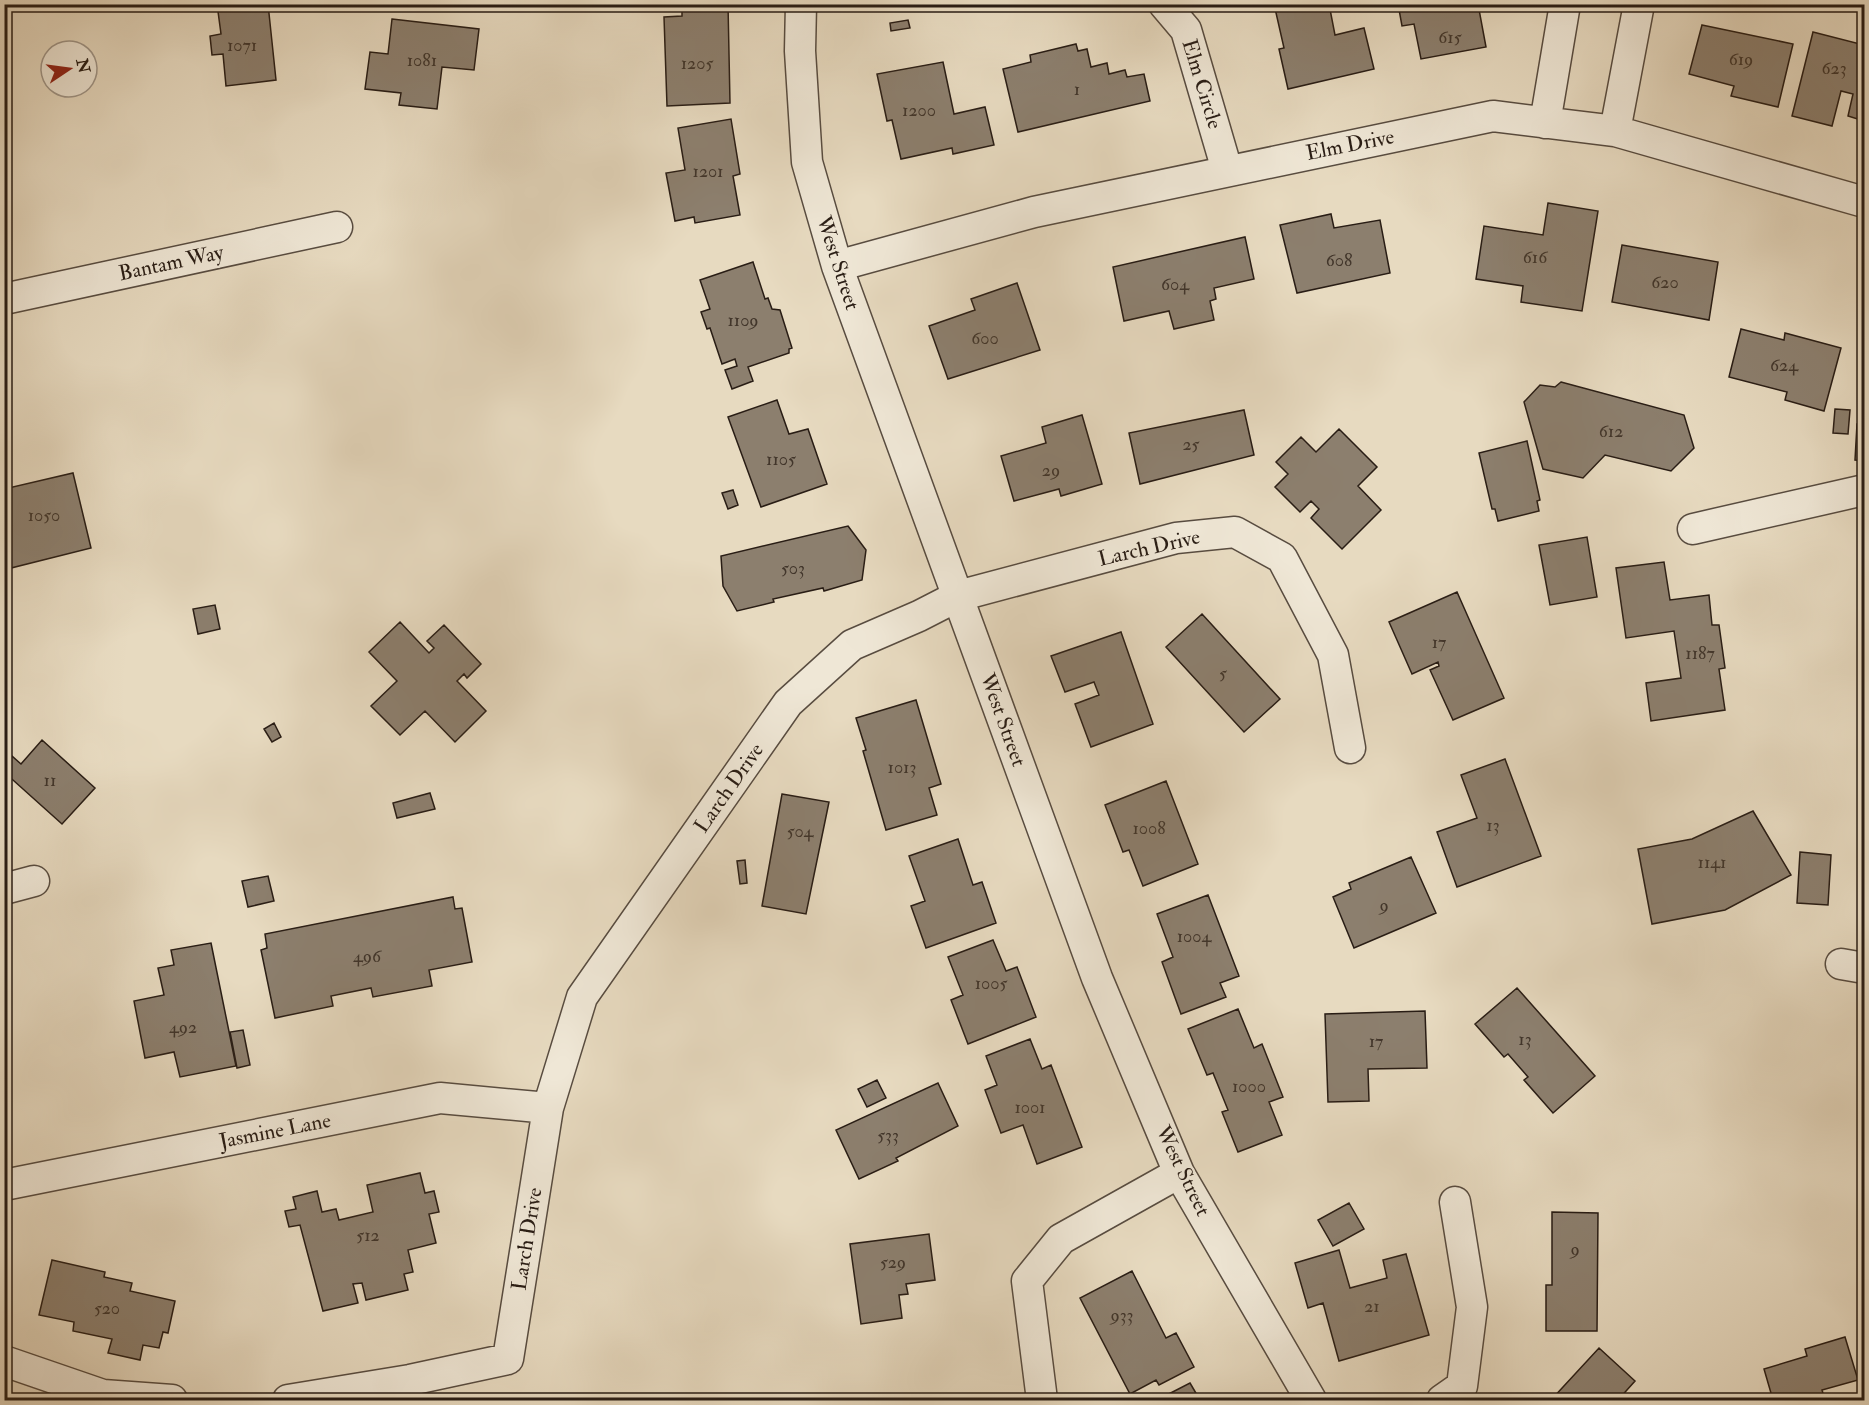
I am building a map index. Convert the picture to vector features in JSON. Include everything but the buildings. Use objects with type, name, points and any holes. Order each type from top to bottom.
[{"type":"street","name":"West Street","points":[[801,4],[800,51],[807,162],[837,266],[1097,978],[1179,1173],[1311,1401]]},
{"type":"street","name":"Elm Circle","points":[[1164,4],[1186,30],[1227,170]]},
{"type":"street","points":[[1545,123],[1565,4]]},
{"type":"street","points":[[1615,131],[1639,4]]},
{"type":"street","name":"Elm Drive","points":[[837,266],[1034,212],[1493,116],[1615,131],[1864,202]]},
{"type":"street","name":"Bantam Way","points":[[4,299],[337,227]]},
{"type":"street","points":[[1693,529],[1864,490]]},
{"type":"street","name":"Larch Drive","points":[[288,1401],[410,1380],[508,1359],[548,1108],[582,997],[788,703],[852,645],[958,596],[1176,538],[1235,532],[1282,558],[1332,655],[1350,748]]},
{"type":"street","points":[[4,889],[34,881]]},
{"type":"street","name":"Jasmine Lane","points":[[4,1185],[440,1098],[548,1108]]},
{"type":"street","points":[[1042,1401],[1027,1281],[1061,1239],[1179,1173]]},
{"type":"street","points":[[1443,1401],[1462,1386],[1472,1307],[1455,1202]]},
{"type":"street","points":[[4,1361],[103,1395],[172,1401]]}]
